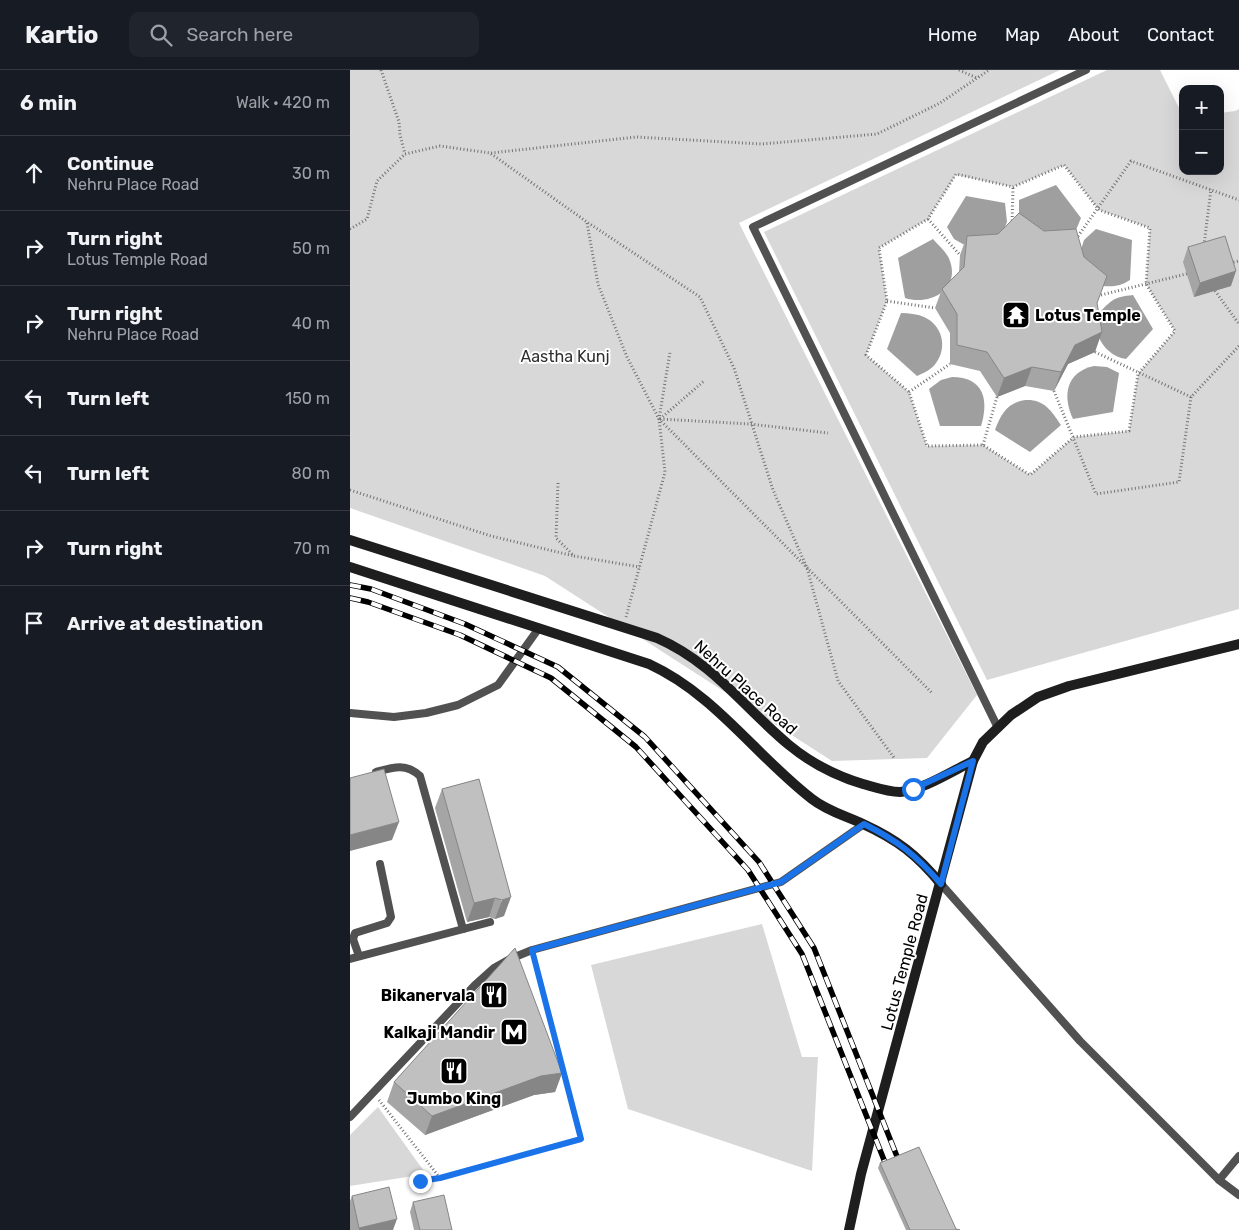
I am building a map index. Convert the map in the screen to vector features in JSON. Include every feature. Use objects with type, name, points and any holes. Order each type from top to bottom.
[{"type":"street","name":"Nehru Place Road","points":[[350,540],[657,638],[681,649],[704,665],[789,745],[816,764],[843,778],[900,792],[913,789],[973,761]]},
{"type":"street","points":[[350,567],[649,664],[682,681],[709,702],[813,800],[905,846],[941,884]]},
{"type":"street","name":"Lotus Temple Road","points":[[849,1230],[861,1174],[973,761],[983,742],[1011,715],[1038,697],[1069,686],[1239,644]]},
{"type":"lane","points":[[998,728],[754,227],[1086,70]]},
{"type":"lane","points":[[350,713],[394,717],[426,713],[458,705],[498,685],[539,628]]},
{"type":"lane","points":[[366,774],[398,766],[412,769],[420,776],[463,929]]},
{"type":"lane","points":[[350,1116],[475,985],[494,968],[532,950],[781,882],[864,824]]},
{"type":"lane","points":[[359,956],[353,939],[355,933],[387,923],[391,918],[380,864]]},
{"type":"lane","points":[[941,884],[1080,1041],[1218,1180],[1239,1195]]},
{"type":"lane","points":[[350,959],[490,922]]},
{"type":"lane","points":[[1218,1180],[1239,1156]]},
{"type":"path","points":[[959,70],[977,78]]},
{"type":"path","points":[[350,229],[367,219],[377,181],[405,154],[440,146],[490,153],[636,137],[762,144],[877,134],[940,103],[989,70]]},
{"type":"path","points":[[380,71],[399,122],[405,154]]},
{"type":"path","points":[[490,153],[587,222],[700,297],[734,368],[750,424],[773,490],[807,568],[838,681],[895,759]]},
{"type":"path","points":[[1075,240],[1131,161],[1239,200]]},
{"type":"path","points":[[1064,165],[1098,210],[1150,228],[1146,284],[1175,331],[1138,374],[1129,431],[1074,437],[1030,475],[982,445],[927,446],[909,392],[866,355],[887,301],[879,248],[928,219],[956,174],[1013,187],[1064,165]]},
{"type":"path","points":[[1012,232],[1013,187]]},
{"type":"path","points":[[1206,253],[1204,246],[1211,189]]},
{"type":"path","points":[[928,219],[960,256]]},
{"type":"path","points":[[587,222],[598,284],[627,356],[659,419],[932,693]]},
{"type":"path","points":[[1224,265],[1239,261]]},
{"type":"path","points":[[1100,295],[1199,271]]},
{"type":"path","points":[[1213,287],[1239,324]]},
{"type":"path","points":[[887,301],[935,308]]},
{"type":"path","points":[[1054,391],[1096,494],[1179,482],[1191,397],[1239,346]]},
{"type":"path","points":[[623,627],[665,472],[659,419],[670,352]]},
{"type":"path","points":[[1095,352],[1138,374],[1191,397]]},
{"type":"path","points":[[909,392],[950,364]]},
{"type":"path","points":[[659,419],[704,381]]},
{"type":"path","points":[[982,445],[997,397]]},
{"type":"path","points":[[659,419],[750,424],[828,433]]},
{"type":"path","points":[[558,483],[556,538],[574,556]]},
{"type":"path","points":[[350,490],[491,536],[574,556],[640,567]]},
{"type":"path","points":[[420,1181],[440,1178],[581,1139],[532,950]]},
{"type":"path","points":[[372,1091],[440,1178]]},
{"type":"green space","name":"Aastha Kunj","points":[[350,70],[1060,70],[739,223],[977,695],[927,758],[832,761],[545,576],[350,508]]},
{"type":"green space","points":[[1107,70],[1160,70],[1179,108],[1179,175],[1224,175],[1224,112],[1239,109],[1239,609],[987,680],[764,232]],"holes":[[[1064,165],[1099,210],[1150,228],[1146,284],[1175,331],[1138,374],[1129,431],[1074,437],[1030,475],[983,445],[927,446],[909,392],[866,355],[887,301],[879,248],[928,219],[956,175],[1013,187]]]},
{"type":"green space","points":[[762,924],[802,1057],[818,1057],[812,1171],[628,1109],[591,965]]},
{"type":"green space","points":[[378,1107],[426,1174],[350,1186],[350,1135]]},
{"type":"shaded area","points":[[1056,185],[1081,218],[1076,230],[1061,242],[1019,217],[1019,200]]},
{"type":"shaded area","points":[[966,196],[1005,203],[1007,222],[1002,234],[968,247],[954,239],[947,227]]},
{"type":"shaded area","points":[[1096,229],[1132,240],[1130,280],[1117,286],[1103,286],[1080,253],[1084,240]]},
{"type":"shaded area","points":[[933,239],[949,258],[952,271],[951,280],[947,288],[933,297],[924,300],[905,298],[898,258]]},
{"type":"shaded area","points":[[1133,295],[1153,329],[1126,359],[1109,351],[1103,344],[1097,328],[1097,319],[1101,311],[1114,300]]},
{"type":"shaded area","points":[[901,313],[910,313],[924,317],[935,325],[941,337],[942,350],[940,357],[930,369],[917,376],[887,349]]},
{"type":"shaded area","points":[[1094,366],[1107,367],[1119,373],[1113,412],[1073,419],[1067,394],[1069,386],[1077,374]]},
{"type":"shaded area","points":[[952,377],[971,381],[982,392],[984,407],[981,426],[940,426],[929,389],[941,380]]},
{"type":"shaded area","points":[[1025,400],[1037,401],[1046,406],[1061,425],[1030,452],[995,430],[1009,407]]},
{"type":"building","name":"Lotus Temple","points":[[1019,213],[1044,231],[1076,229],[1084,257],[1107,276],[1097,303],[1102,332],[1075,345],[1061,372],[1032,367],[1004,378],[987,352],[957,345],[957,314],[942,289],[964,267],[967,236],[998,234]]},
{"type":"building","points":[[1225,236],[1236,271],[1200,283],[1188,247]]},
{"type":"building","points":[[384,769],[399,822],[350,835],[350,778]]},
{"type":"building","points":[[479,779],[511,897],[502,900],[495,898],[474,903],[442,789]]},
{"type":"building","points":[[515,948],[562,1073],[541,1076],[432,1116],[394,1082]]},
{"type":"building","points":[[919,1147],[956,1229],[960,1230],[910,1230],[880,1163]]},
{"type":"building","points":[[389,1187],[397,1219],[359,1228],[352,1196]]},
{"type":"building","points":[[444,1195],[452,1230],[420,1230],[413,1202]]},
{"type":"railway","points":[[350,585],[371,589],[465,624],[558,667],[645,737],[759,862],[814,948],[902,1169]]},
{"type":"railway","points":[[350,598],[368,602],[460,635],[551,678],[636,747],[748,870],[802,954],[890,1175]]},
{"type":"place","name":"Lotus Temple","points":[[1016,315]]},
{"type":"place","name":"Bikanervala","points":[[494,995]]},
{"type":"place","name":"Kalkaji Mandir","points":[[514,1032]]},
{"type":"place","name":"Jumbo King","points":[[454,1071]]},
{"type":"route","points":[[420,1181],[440,1178],[581,1139],[532,950],[781,882],[864,824],[905,846],[941,884],[973,761],[913,789]]}]
